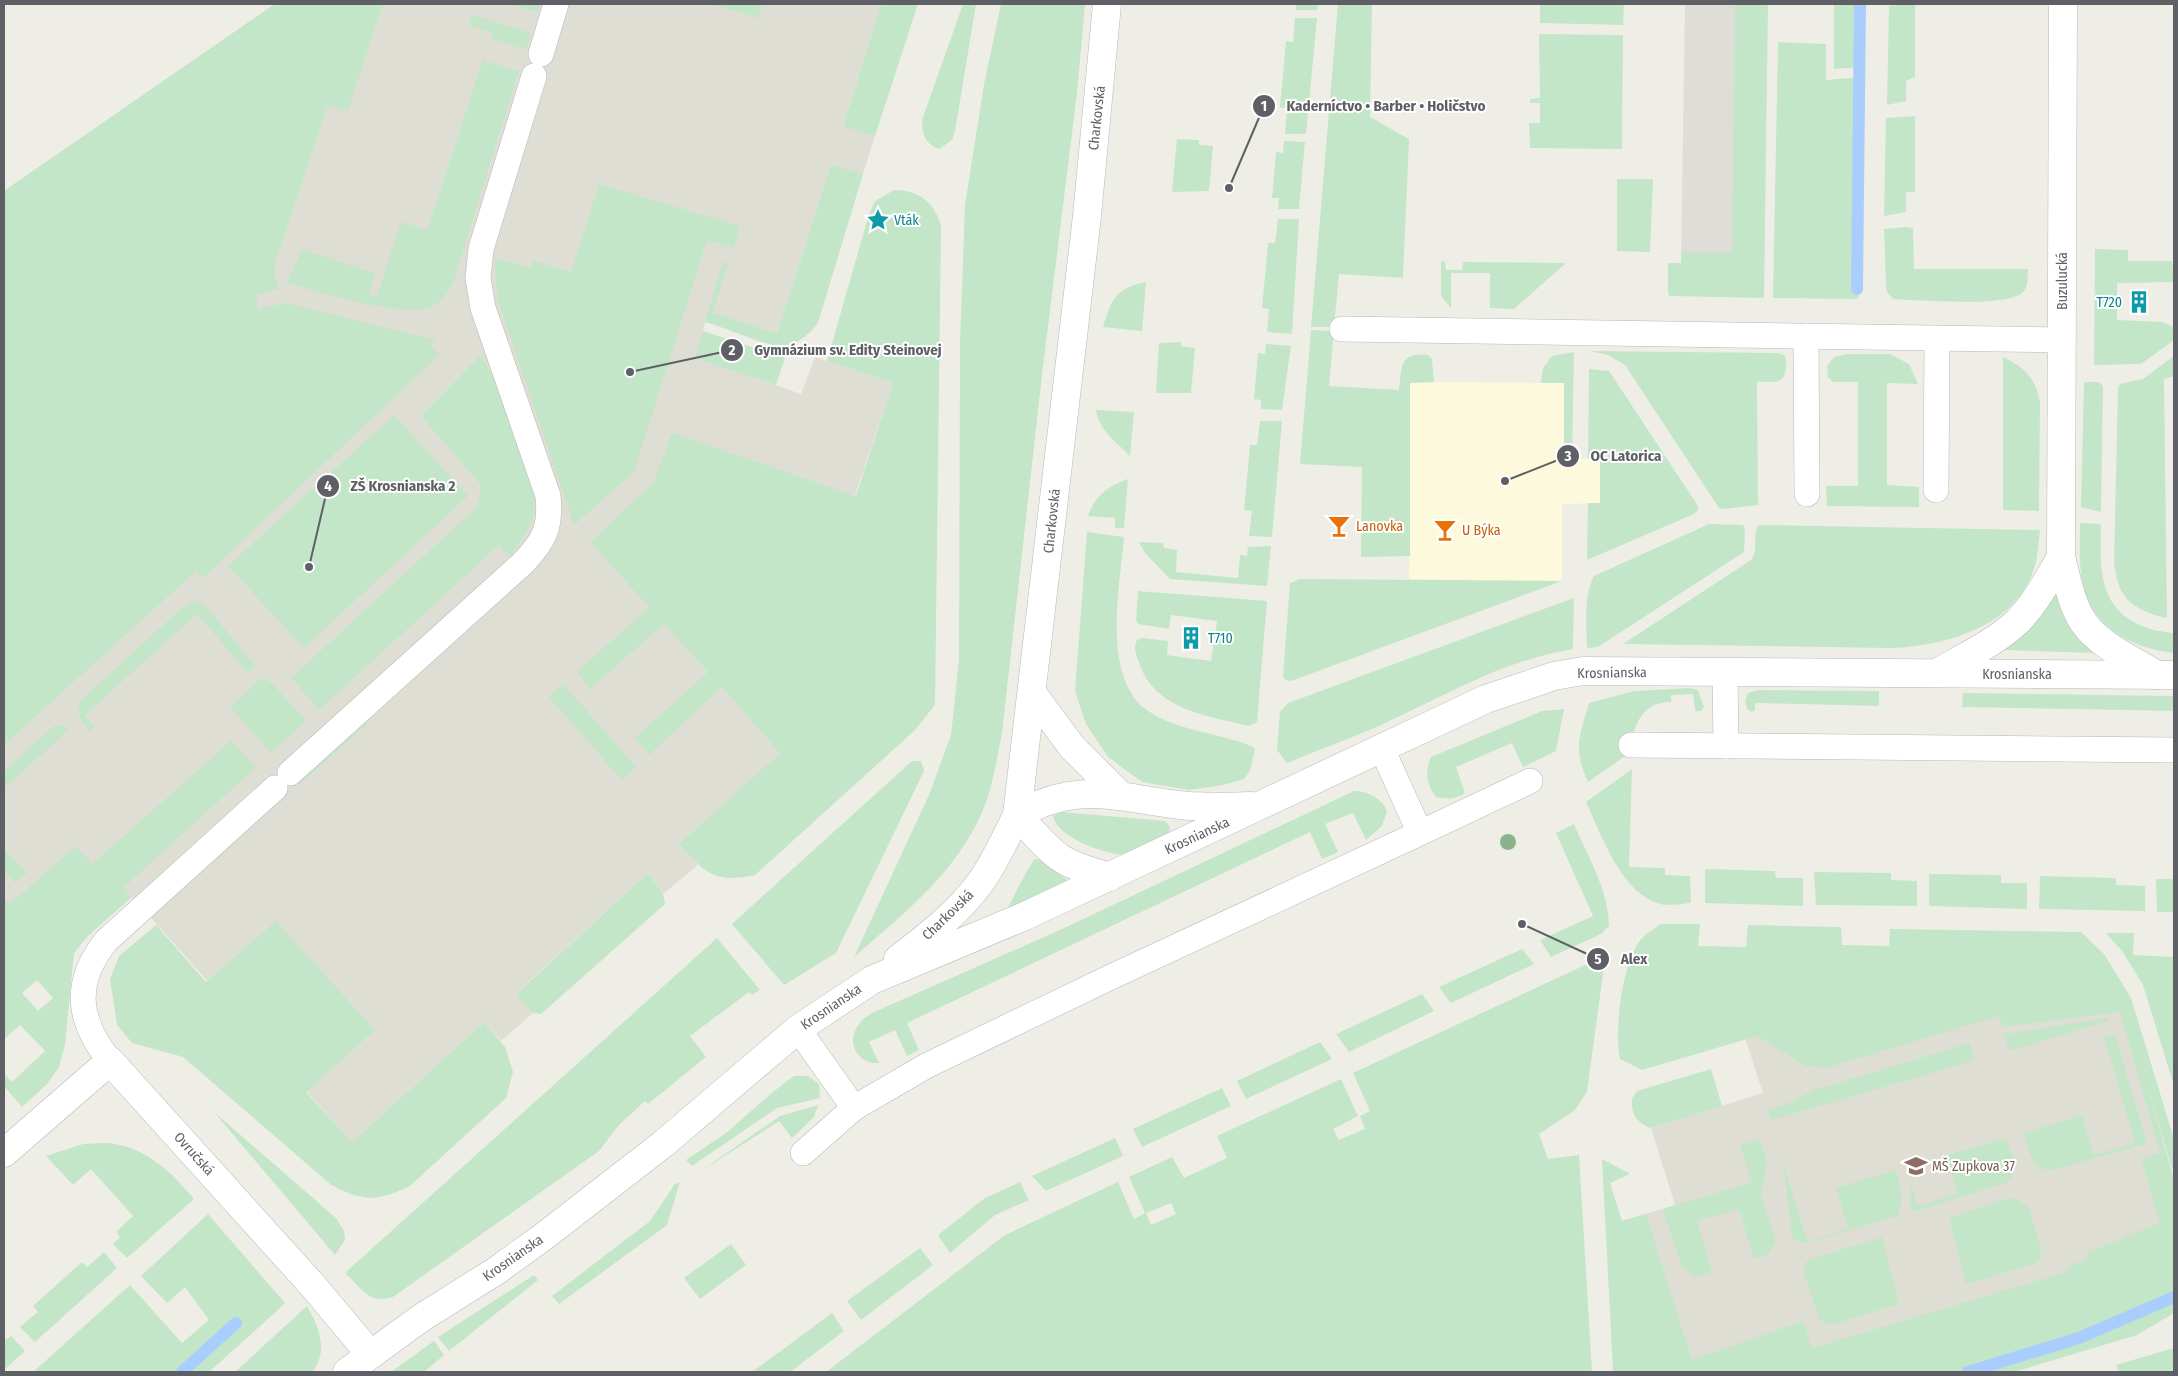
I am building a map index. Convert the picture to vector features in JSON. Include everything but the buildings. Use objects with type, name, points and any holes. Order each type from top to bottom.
[{"type":"street","name":"Charkovská","points":[[872,980],[942,924],[970,896],[994,860],[1017,814],[1033,694],[1099,106],[1107,4]]},
{"type":"street","name":"Buzulucká","points":[[2063,4],[2061,557],[2072,600],[2084,624],[2102,640],[2166,675]]},
{"type":"street","points":[[1937,674],[2000,636],[2018,621],[2034,602],[2061,557]]},
{"type":"street","name":"Krosnianska","points":[[347,1372],[370,1354],[543,1237],[663,1144],[798,1029],[872,980],[1025,916],[1486,699],[1554,676],[1584,671],[2166,675]]},
{"type":"street","points":[[1033,694],[1072,747],[1119,794]]},
{"type":"street","points":[[1110,877],[1078,867],[1062,859],[1017,814],[1055,797],[1094,792],[1119,794],[1189,806],[1229,807],[1264,805]]},
{"type":"street","points":[[4,1153],[110,1061]]},
{"type":"street","name":"Ovručská","points":[[110,1061],[308,1280],[370,1354]]},
{"type":"lane","points":[[110,1061],[96,1044],[88,1028],[84,1009],[87,973],[94,957],[106,941],[523,563],[538,547],[547,531],[550,511],[548,496],[488,328],[478,278],[481,249],[556,4]]},
{"type":"lane","points":[[1342,329],[2062,340]]},
{"type":"lane","points":[[1806,336],[1808,494]]},
{"type":"lane","points":[[1936,490],[1937,339]]},
{"type":"lane","points":[[1725,672],[1726,746]]},
{"type":"lane","points":[[1631,746],[2174,750]]},
{"type":"lane","points":[[1382,748],[1420,833]]},
{"type":"lane","points":[[803,1153],[854,1108],[926,1066],[1113,976],[1530,781]]},
{"type":"lane","points":[[798,1029],[854,1108]]},
{"type":"shaded area","points":[[275,4],[881,4],[843,125],[875,136],[863,174],[831,164],[777,333],[708,312],[696,357],[801,394],[815,357],[893,383],[855,496],[848,494],[781,753],[680,844],[698,865],[663,894],[648,873],[516,993],[533,1013],[501,1041],[484,1022],[352,1142],[124,888],[4,995],[4,191]]},
{"type":"shaded area","points":[[1685,4],[1747,4],[1743,263],[1681,263]]},
{"type":"shaded area","points":[[1410,382],[1565,383],[1564,458],[1600,459],[1600,503],[1562,504],[1562,581],[1409,579]]},
{"type":"shaded area","name":"MŠ Zupkova 37","points":[[2122,982],[2127,1016],[2174,1180],[2174,1267],[2085,1315],[1665,1372],[1622,1221],[1675,1205],[1651,1128],[1763,1093],[1741,1026]]},
{"type":"green space","points":[[275,4],[383,4],[348,111],[328,106],[275,264],[275,278],[279,289],[256,295],[258,309],[285,303],[436,340],[431,345],[439,355],[203,578],[196,571],[4,745],[4,191]]},
{"type":"green space","points":[[510,4],[540,4],[538,12]]},
{"type":"green space","points":[[710,4],[762,4],[758,18]]},
{"type":"green space","points":[[881,4],[918,4],[875,136],[843,126]]},
{"type":"green space","points":[[963,4],[976,4],[955,131],[952,140],[939,149],[930,144],[925,138],[922,120]]},
{"type":"green space","points":[[1001,4],[1085,4],[1077,93],[1042,375],[1002,733],[987,800],[967,842],[923,895],[854,957],[929,795],[951,735],[959,659],[960,342],[965,205],[984,84]]},
{"type":"green space","points":[[1296,4],[1318,4],[1317,10],[1296,10]]},
{"type":"green space","points":[[1338,4],[1372,4],[1370,117],[1409,139],[1403,278],[1339,274],[1334,327],[1311,327]]},
{"type":"green space","points":[[1540,4],[1624,4],[1623,25],[1540,23]]},
{"type":"green space","points":[[1735,4],[1768,4],[1764,298],[1670,296],[1668,294],[1668,263],[1681,263],[1682,252],[1732,253]]},
{"type":"green space","points":[[1834,4],[1863,4],[1862,67],[1834,69]]},
{"type":"green space","points":[[1915,4],[1915,77],[1906,81],[1906,101],[1887,105],[1889,6]]},
{"type":"green space","points":[[472,15],[531,33],[526,50],[491,38],[492,33],[468,25]]},
{"type":"green space","points":[[1295,18],[1317,18],[1306,134],[1285,134],[1287,108],[1280,107],[1286,41],[1293,42]]},
{"type":"green space","points":[[1539,34],[1623,35],[1622,149],[1530,148],[1529,123],[1540,123],[1540,103],[1530,103],[1530,99],[1540,98]]},
{"type":"green space","points":[[1778,42],[1826,44],[1826,80],[1861,77],[1861,291],[1857,299],[1773,298]]},
{"type":"green space","points":[[483,60],[519,71],[453,284],[444,297],[432,306],[419,309],[402,309],[361,303],[287,283],[302,249],[375,273],[369,294],[377,296],[401,222],[427,230]]},
{"type":"green space","points":[[1915,116],[1915,192],[1906,192],[1906,212],[1884,216],[1886,118]]},
{"type":"green space","points":[[1177,139],[1199,140],[1199,145],[1213,146],[1209,191],[1172,192]]},
{"type":"green space","points":[[1284,141],[1305,142],[1299,209],[1278,209],[1279,198],[1272,198],[1276,152],[1283,153]]},
{"type":"green space","points":[[831,164],[863,174],[818,323],[815,327],[796,343],[779,346],[705,322],[723,262],[728,263],[713,313],[777,333]]},
{"type":"green space","points":[[1617,179],[1653,179],[1650,252],[1617,251]]},
{"type":"green space","points":[[599,184],[740,226],[734,248],[707,240],[634,472],[574,525],[497,298],[495,258],[530,268],[532,260],[571,272]]},
{"type":"green space","points":[[894,190],[911,192],[924,199],[934,210],[941,226],[935,705],[914,731],[755,875],[730,878],[720,877],[704,869],[679,844],[780,753],[722,687],[649,755],[635,738],[708,672],[664,624],[590,689],[577,672],[649,607],[590,542],[653,483],[672,433],[856,496],[893,383],[827,361],[869,214],[875,201]]},
{"type":"green space","points":[[1278,219],[1299,219],[1292,334],[1267,332],[1269,309],[1262,308],[1268,243],[1275,243]]},
{"type":"green space","points":[[1913,228],[1914,269],[2028,269],[2025,290],[2014,297],[1982,302],[1893,299],[1887,292],[1886,285],[1884,229]]},
{"type":"green space","points":[[2095,249],[2128,250],[2128,261],[2172,261],[2174,282],[2117,283],[2117,320],[2162,322],[2174,327],[2174,340],[2141,364],[2094,365]]},
{"type":"green space","points":[[1441,261],[1445,262],[1446,270],[1462,270],[1463,262],[1566,263],[1514,309],[1490,308],[1490,273],[1451,273],[1451,308],[1441,296]]},
{"type":"green space","points":[[1146,282],[1142,331],[1103,327],[1112,302],[1116,297],[1127,288]]},
{"type":"green space","points":[[1311,330],[1334,331],[1329,386],[1399,390],[1402,368],[1407,359],[1419,354],[1428,355],[1432,359],[1434,382],[1410,383],[1410,556],[1361,557],[1362,467],[1300,464]]},
{"type":"green space","points":[[703,331],[785,358],[776,385],[695,358]]},
{"type":"green space","points":[[1181,342],[1181,346],[1195,348],[1191,393],[1156,393],[1159,343]]},
{"type":"green space","points":[[1266,344],[1291,346],[1282,410],[1261,409],[1261,400],[1254,399],[1258,353],[1265,354]]},
{"type":"green space","points":[[1589,351],[1777,353],[1784,355],[1786,370],[1781,380],[1757,382],[1758,505],[1719,508],[1625,365],[1608,355]]},
{"type":"green space","points":[[1574,352],[1572,458],[1564,458],[1564,383],[1541,383],[1543,368],[1552,356]]},
{"type":"green space","points":[[1847,354],[1890,354],[1909,364],[1918,384],[1887,383],[1887,485],[1919,487],[1919,507],[1827,506],[1826,486],[1858,486],[1858,382],[1833,382],[1828,377],[1827,366],[1834,357]]},
{"type":"green space","points":[[480,356],[497,383],[524,453],[535,506],[529,527],[510,557],[499,545],[319,710],[291,678],[477,507],[481,485],[421,416]]},
{"type":"green space","points":[[2174,356],[2174,376],[2164,379],[2167,618],[2154,615],[2135,606],[2125,596],[2118,584],[2114,564],[2118,388],[2120,384],[2143,379]]},
{"type":"green space","points":[[2003,357],[2018,365],[2028,375],[2035,386],[2040,402],[2039,511],[2003,510]]},
{"type":"green space","points":[[1589,369],[1609,371],[1698,506],[1698,510],[1694,514],[1587,560],[1588,503],[1600,503],[1600,459],[1588,459]]},
{"type":"green space","points":[[2084,382],[2099,382],[2103,386],[2101,512],[2081,507]]},
{"type":"green space","points":[[1096,410],[1134,412],[1130,456],[1104,430]]},
{"type":"green space","points":[[394,415],[468,496],[304,648],[228,566]]},
{"type":"green space","points":[[1260,421],[1282,421],[1272,537],[1249,536],[1252,511],[1244,510],[1250,445],[1257,445]]},
{"type":"green space","points":[[1128,479],[1124,528],[1115,528],[1115,518],[1088,516],[1098,497],[1114,485]]},
{"type":"green space","points":[[2080,523],[2101,524],[2102,574],[2112,601],[2121,612],[2134,622],[2154,630],[2174,634],[2174,653],[2146,647],[2120,636],[2099,617],[2091,606],[2081,575]]},
{"type":"green space","points":[[1709,524],[1743,525],[1745,530],[1744,552],[1598,647],[1587,648],[1587,602],[1594,576]]},
{"type":"green space","points":[[1758,525],[2040,530],[2037,557],[2029,580],[2017,599],[2001,614],[1982,626],[1960,636],[1938,642],[1892,648],[1623,644],[1751,560],[1755,552],[1756,529]]},
{"type":"green space","points":[[1087,532],[1124,537],[1117,624],[1121,668],[1129,688],[1140,705],[1162,719],[1190,729],[1241,742],[1255,749],[1250,771],[1244,779],[1223,785],[1189,790],[1142,782],[1108,757],[1086,724],[1075,691]]},
{"type":"green space","points":[[1139,542],[1163,543],[1164,548],[1177,550],[1176,572],[1238,578],[1240,555],[1247,556],[1248,547],[1271,546],[1267,586],[1170,579],[1145,553]]},
{"type":"green space","points":[[1300,579],[1562,581],[1291,681],[1286,680],[1283,676],[1290,583]]},
{"type":"green space","points":[[2055,588],[2070,624],[2095,653],[2003,650]]},
{"type":"green space","points":[[1138,591],[1267,601],[1257,722],[1249,726],[1199,714],[1169,700],[1156,690],[1146,678],[1137,657],[1135,649],[1137,640],[1142,638],[1168,641],[1167,655],[1211,661],[1217,621],[1171,615],[1169,629],[1138,624],[1136,620]]},
{"type":"green space","points":[[1574,598],[1573,649],[1527,660],[1484,676],[1386,723],[1287,763],[1277,750],[1280,712],[1288,703]]},
{"type":"green space","points":[[193,602],[205,605],[255,666],[248,673],[197,614],[85,715],[94,727],[89,731],[81,720],[79,713],[81,700],[183,607]]},
{"type":"green space","points":[[264,678],[272,683],[306,721],[271,753],[230,707]]},
{"type":"green space","points":[[563,684],[636,767],[622,780],[549,697]]},
{"type":"green space","points":[[1690,688],[1698,690],[1704,707],[1701,711],[1695,711],[1693,694],[1671,695],[1671,702],[1653,706],[1640,717],[1636,725],[1631,752],[1588,782],[1580,761],[1579,743],[1589,703],[1634,691]]},
{"type":"green space","points":[[1758,690],[1879,691],[1879,706],[1755,703],[1755,710],[1752,712],[1747,709],[1745,701],[1748,693]]},
{"type":"green space","points":[[1963,693],[2174,696],[2174,711],[1962,707]]},
{"type":"green space","points":[[1564,709],[1556,751],[1523,767],[1512,743],[1456,767],[1465,793],[1454,798],[1436,797],[1428,783],[1428,768],[1431,757],[1542,711]]},
{"type":"green space","points":[[365,721],[367,724],[300,784],[297,781]]},
{"type":"green space","points":[[61,725],[68,728],[60,738],[4,788],[4,771],[54,726]]},
{"type":"green space","points":[[231,741],[256,767],[124,887],[132,897],[88,936],[74,953],[65,1045],[59,1067],[47,1084],[22,1107],[4,1086],[4,1073],[12,1082],[45,1051],[20,1025],[4,1039],[4,898],[10,904],[76,846],[92,864]],"holes":[[[37,980],[53,998],[38,1011],[22,993]]]},
{"type":"green space","points":[[912,761],[921,761],[924,771],[836,953],[784,985],[732,924]]},
{"type":"green space","points":[[1632,769],[1629,867],[1665,868],[1665,875],[1690,876],[1691,903],[1660,904],[1646,898],[1634,888],[1614,861],[1586,802]]},
{"type":"green space","points":[[1354,791],[1374,796],[1382,802],[1387,811],[1382,826],[1366,840],[1353,813],[1325,824],[1338,852],[1322,859],[1310,832],[907,1023],[919,1050],[907,1056],[895,1030],[869,1042],[879,1063],[871,1063],[865,1060],[856,1051],[853,1044],[855,1031],[862,1021],[872,1013],[1060,930]]},
{"type":"green space","points":[[1062,812],[1165,821],[1170,827],[1168,837],[1145,851],[1128,855],[1116,854],[1089,846],[1065,832],[1057,824],[1053,816]]},
{"type":"green space","points":[[1574,824],[1602,887],[1606,900],[1609,926],[1601,934],[1551,957],[1540,940],[1593,916],[1556,833]]},
{"type":"green space","points":[[4,848],[27,873],[15,883],[4,871]]},
{"type":"green space","points":[[1035,859],[1039,859],[1070,882],[1004,914],[1029,867]]},
{"type":"green space","points":[[1705,869],[1775,871],[1776,878],[1803,878],[1803,906],[1705,903]]},
{"type":"green space","points":[[1814,872],[1891,873],[1891,880],[1917,881],[1917,906],[1816,905]]},
{"type":"green space","points":[[648,873],[663,894],[665,904],[541,1014],[533,1013],[516,994]]},
{"type":"green space","points":[[1929,874],[2001,875],[2001,883],[2027,883],[2027,909],[1929,906]]},
{"type":"green space","points":[[2040,876],[2116,878],[2116,885],[2145,886],[2145,911],[2039,909]]},
{"type":"green space","points":[[2156,879],[2174,879],[2174,912],[2157,912]]},
{"type":"green space","points":[[276,921],[375,1030],[306,1092],[352,1142],[484,1022],[505,1047],[513,1072],[506,1098],[411,1185],[400,1191],[390,1195],[370,1198],[351,1194],[330,1184],[183,1057],[132,1043],[117,1025],[110,979],[119,956],[156,925],[206,982]]},
{"type":"green space","points":[[1660,924],[1700,924],[1698,946],[1746,947],[1748,925],[1841,927],[1842,945],[1889,946],[1890,929],[2081,932],[2104,954],[2131,998],[2174,1139],[2174,1176],[2147,1083],[2174,1180],[2174,1313],[2137,1335],[2014,1372],[1613,1372],[1602,1159],[1630,1174],[1610,1183],[1622,1221],[1646,1214],[1692,1360],[1803,1321],[1812,1348],[2067,1272],[2071,1265],[2088,1259],[2086,1253],[2160,1223],[2141,1159],[2160,1153],[2120,1012],[2003,1027],[1999,1016],[1826,1068],[1805,1066],[1757,1036],[1642,1070],[1620,1059],[1618,1033],[1621,999],[1628,966],[1633,953],[1641,939]]},
{"type":"green space","points":[[2106,933],[2134,933],[2133,955],[2174,957],[2174,1086],[2143,985],[2122,951]]},
{"type":"green space","points":[[717,938],[760,990],[752,995],[749,992],[690,1036],[706,1057],[648,1104],[645,1101],[618,1126],[599,1151],[393,1297],[379,1299],[368,1295],[346,1274],[347,1271]]},
{"type":"green space","points":[[1522,949],[1534,964],[1451,1003],[1439,987]]},
{"type":"green space","points":[[1600,958],[1605,959],[1587,1092],[1574,1111],[1539,1134],[1548,1159],[1579,1155],[1592,1372],[826,1372],[1005,1235],[1118,1182],[1134,1219],[1145,1213],[1129,1177],[1172,1157],[1184,1178],[1227,1158],[1217,1136],[1341,1079],[1358,1116],[1333,1129],[1339,1140],[1365,1129],[1360,1116],[1370,1111],[1353,1073]],"holes":[[[1171,1203],[1176,1214],[1151,1225],[1146,1213]]]},
{"type":"green space","points":[[1422,994],[1434,1011],[1349,1052],[1336,1034]]},
{"type":"green space","points":[[2109,1018],[2109,1021],[2009,1051],[2004,1034]]},
{"type":"green space","points":[[2115,1034],[2147,1144],[2048,1171],[2042,1169],[2031,1156],[2024,1133],[2082,1115],[2094,1155],[2135,1143],[2104,1037]]},
{"type":"green space","points":[[1320,1042],[1332,1059],[1246,1099],[1237,1081]]},
{"type":"green space","points":[[1970,1043],[1973,1061],[1771,1120],[1768,1110],[1787,1104],[1814,1090]]},
{"type":"green space","points":[[1711,1069],[1722,1106],[1651,1128],[1642,1124],[1636,1118],[1632,1099],[1637,1091]]},
{"type":"green space","points":[[794,1076],[808,1076],[819,1084],[820,1098],[777,1108],[692,1166],[686,1160],[726,1133]]},
{"type":"green space","points":[[1222,1088],[1231,1106],[1142,1147],[1133,1129]]},
{"type":"green space","points":[[818,1105],[814,1117],[792,1138],[779,1121],[698,1173],[780,1116]]},
{"type":"green space","points":[[214,1112],[336,1218],[344,1231],[345,1240],[335,1255]]},
{"type":"green space","points":[[1115,1138],[1123,1156],[1046,1191],[1032,1176]]},
{"type":"green space","points":[[2006,1138],[2013,1156],[2014,1167],[2011,1178],[2006,1183],[1915,1211],[1911,1208],[1910,1180],[1918,1206],[1957,1194],[1947,1155]]},
{"type":"green space","points":[[1760,1140],[1767,1163],[1761,1194],[1776,1240],[1768,1254],[1754,1259],[1739,1209],[1697,1221],[1712,1272],[1698,1277],[1687,1272],[1681,1265],[1663,1209],[1752,1182],[1740,1145]]},
{"type":"green space","points":[[111,1143],[138,1151],[169,1172],[194,1199],[127,1258],[113,1244],[120,1237],[116,1232],[133,1216],[91,1169],[73,1185],[46,1156],[83,1144]]},
{"type":"green space","points":[[1783,1162],[1807,1241],[1848,1228],[1836,1188],[1896,1170],[1901,1193],[1901,1206],[1897,1216],[1805,1243],[1796,1241],[1792,1236]]},
{"type":"green space","points":[[680,1182],[667,1225],[559,1304],[552,1296],[650,1221],[675,1184]]},
{"type":"green space","points":[[1020,1182],[1029,1200],[995,1215],[950,1253],[938,1235],[985,1198]]},
{"type":"green space","points":[[2010,1198],[2021,1201],[2029,1208],[2040,1245],[2041,1257],[2037,1263],[1966,1284],[1949,1218]]},
{"type":"green space","points":[[208,1214],[285,1303],[280,1308],[209,1372],[33,1372],[130,1285],[182,1343],[209,1320],[185,1287],[167,1303],[141,1276]]},
{"type":"green space","points":[[1882,1237],[1899,1304],[1834,1324],[1824,1323],[1819,1318],[1803,1271],[1805,1263],[1811,1259]]},
{"type":"green space","points":[[731,1244],[746,1265],[700,1299],[684,1278]]},
{"type":"green space","points":[[920,1248],[933,1265],[861,1320],[847,1301]]},
{"type":"green space","points":[[104,1252],[117,1268],[35,1342],[20,1327],[38,1312],[33,1306],[82,1262],[87,1267]]},
{"type":"green space","points":[[534,1275],[538,1280],[449,1351],[438,1337]]},
{"type":"green space","points":[[307,1306],[318,1331],[321,1348],[317,1364],[312,1372],[235,1372]]},
{"type":"green space","points":[[832,1313],[844,1331],[790,1372],[752,1372]]},
{"type":"green space","points":[[11,1336],[25,1351],[4,1370],[4,1341]]},
{"type":"green space","points":[[434,1341],[444,1355],[424,1372],[391,1372]]},
{"type":"green space","points":[[2174,1348],[2174,1372],[2119,1372],[2116,1365]]},
{"type":"waterway","points":[[1857,289],[1860,4]]},
{"type":"waterway","points":[[1968,1372],[2079,1338],[2174,1297]]},
{"type":"waterway","points":[[182,1372],[236,1323]]},
{"type":"place","name":"Kaderníctvo • Barber • Holičstvo","points":[[1229,188]]},
{"type":"place","name":"Vták","points":[[878,220]]},
{"type":"place","name":"T720","points":[[2139,302]]},
{"type":"place","name":"Gymnázium sv. Edity Steinovej","points":[[630,372]]},
{"type":"place","name":"OC Latorica","points":[[1505,481]]},
{"type":"place","name":"Lanovka","points":[[1339,526]]},
{"type":"place","name":"U Býka","points":[[1445,530]]},
{"type":"place","name":"ZŠ Krosnianska 2","points":[[309,567]]},
{"type":"place","name":"T710","points":[[1191,638]]},
{"type":"place","name":"Alex","points":[[1522,924]]},
{"type":"place","name":"MŠ Zupkova 37","points":[[1916,1166]]}]
